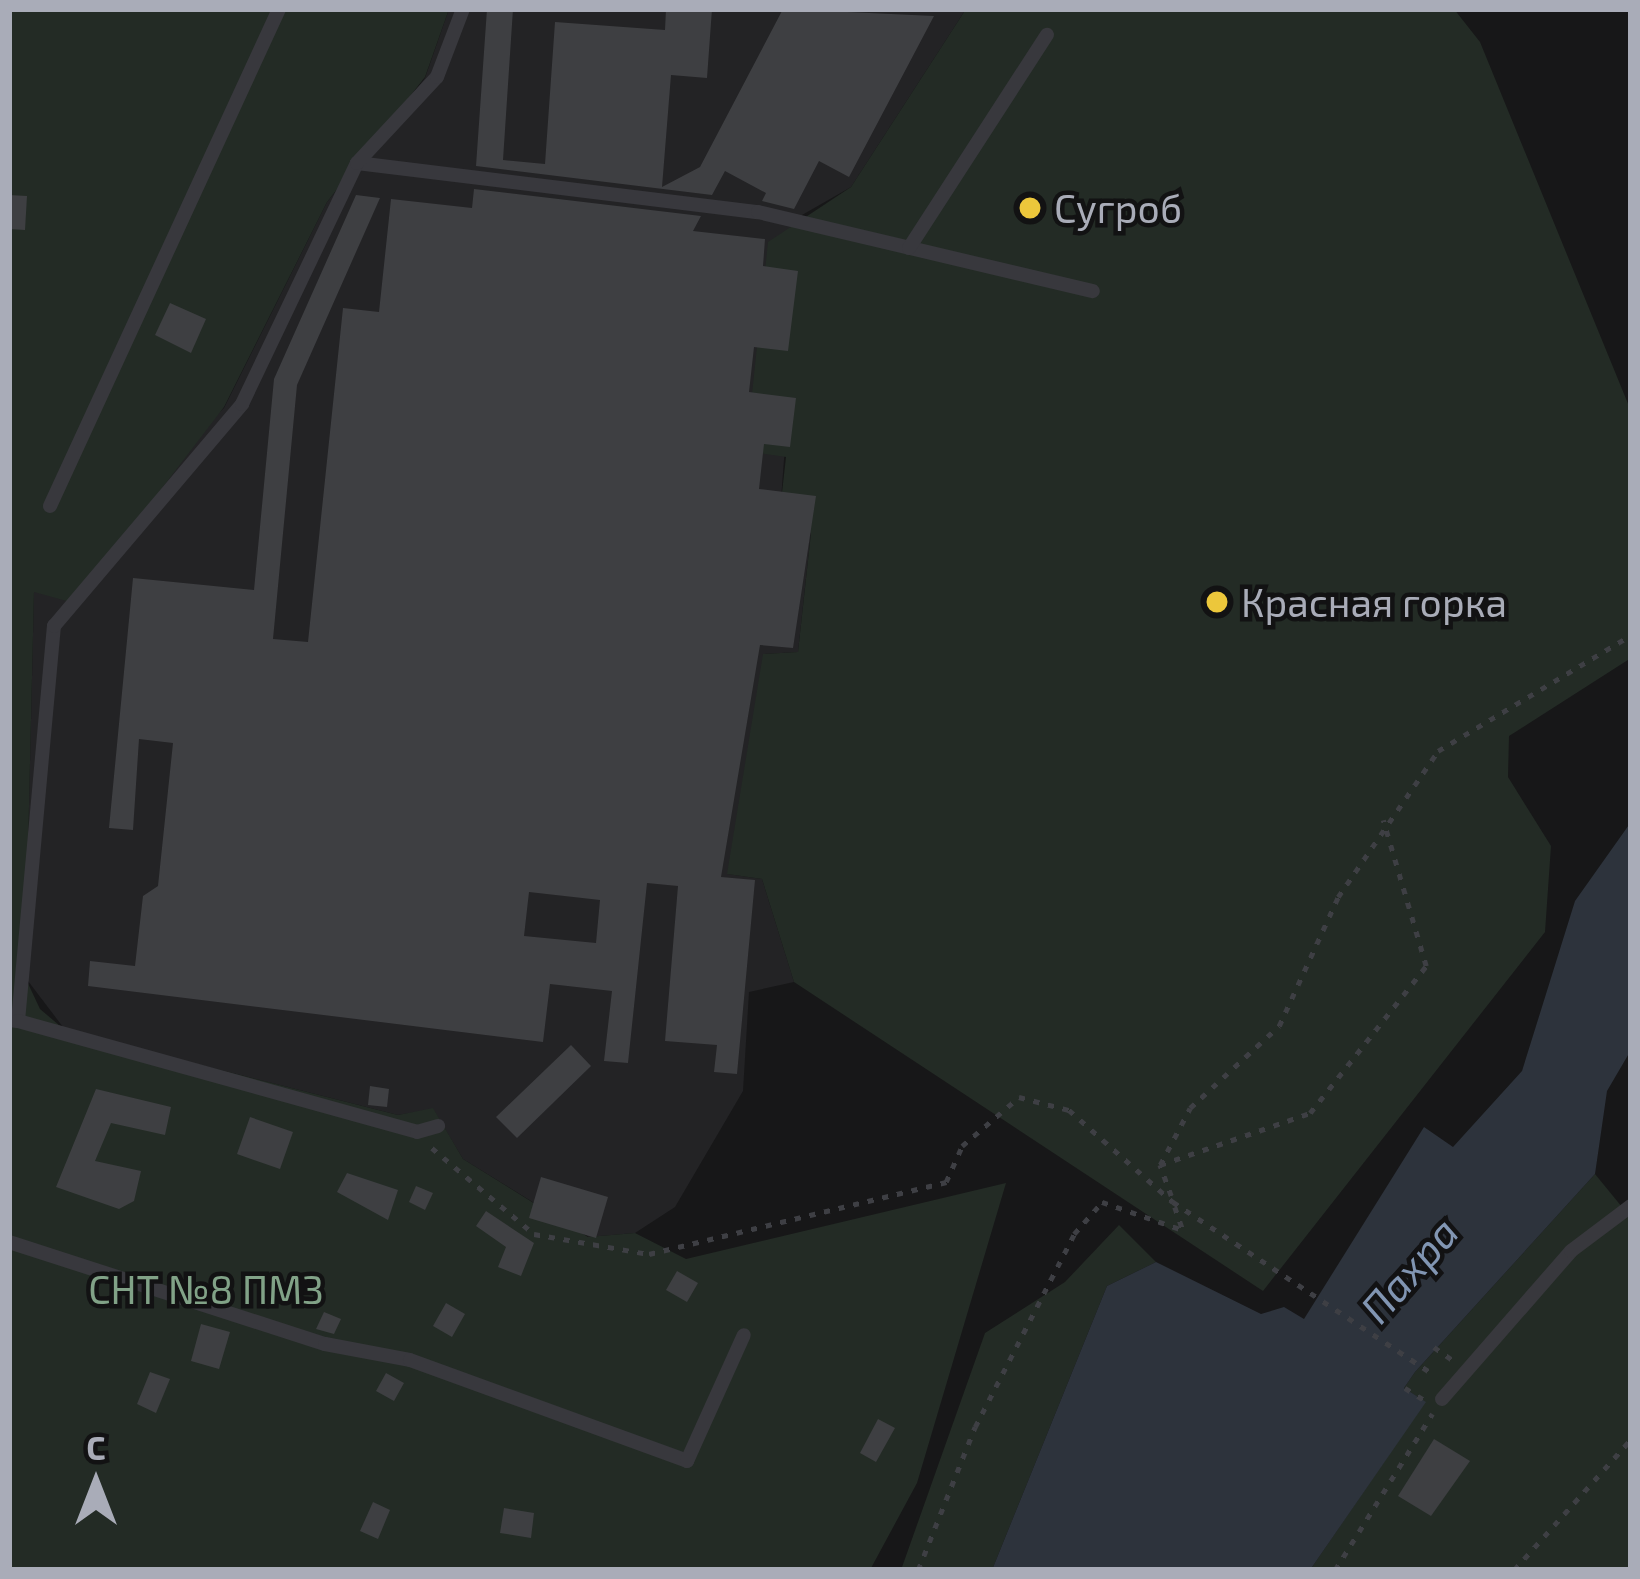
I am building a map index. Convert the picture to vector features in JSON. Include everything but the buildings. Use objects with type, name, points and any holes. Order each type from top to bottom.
[{"type":"lane","points":[[50,506],[279,9]]},
{"type":"lane","points":[[438,1126],[417,1132],[14,1021],[54,626],[242,404],[357,163],[436,77],[463,9]]},
{"type":"lane","points":[[909,248],[1047,35]]},
{"type":"lane","points":[[357,163],[758,212],[1093,291]]},
{"type":"lane","points":[[1435,1401],[1571,1251],[1631,1206]]},
{"type":"lane","points":[[9,1242],[325,1344],[410,1360],[687,1461],[744,1335]]},
{"type":"path","points":[[918,1570],[975,1427],[1074,1234],[1102,1202],[1183,1230],[1160,1165],[1190,1108],[1279,1026],[1383,819],[1438,751],[1631,635]]},
{"type":"path","points":[[1160,1165],[1310,1112],[1426,966],[1383,819]]},
{"type":"path","points":[[417,1132],[535,1234],[649,1254],[946,1182],[962,1146],[1019,1097],[1069,1109],[1173,1202],[1433,1374]]},
{"type":"path","points":[[1434,1347],[1459,1364]]},
{"type":"path","points":[[1335,1570],[1435,1401],[1405,1388]]},
{"type":"path","points":[[1514,1570],[1631,1439]]},
{"type":"shaded area","points":[[449,9],[966,9],[851,187],[802,215],[779,527],[811,532],[798,652],[764,654],[728,874],[762,879],[794,982],[749,992],[743,1091],[675,1207],[635,1233],[589,1237],[463,1159],[433,1109],[398,1115],[66,1031],[25,977],[34,592],[224,408],[327,202],[425,78]]},
{"type":"green space","name":"СНТ №8 ПМЗ","points":[[9,9],[449,9],[425,77],[327,202],[224,407],[74,603],[34,592],[25,977],[40,1009],[66,1031],[398,1115],[433,1108],[463,1159],[588,1237],[635,1233],[686,1259],[1006,1183],[917,1483],[870,1570],[9,1570]]},
{"type":"green space","name":"Красная горка","points":[[966,9],[1454,9],[1480,42],[1631,411],[1631,658],[1509,736],[1508,777],[1551,846],[1545,932],[1263,1291],[794,982],[762,879],[727,874],[763,654],[798,652],[811,533],[778,528],[786,457],[746,451],[768,242],[851,187]]},
{"type":"green space","points":[[1595,1174],[1631,1218],[1631,1570],[1310,1570],[1425,1402],[1404,1388],[1415,1372]]},
{"type":"green space","points":[[1119,1225],[1156,1262],[1107,1286],[992,1570],[901,1570],[985,1333],[1065,1282]]},
{"type":"water","name":"Пахра","points":[[1631,822],[1631,1050],[1607,1091],[1595,1174],[1415,1372],[1404,1388],[1426,1402],[1310,1570],[992,1570],[1107,1286],[1156,1262],[1261,1314],[1284,1307],[1304,1319],[1424,1127],[1453,1147],[1522,1071],[1575,901]]},
{"type":"place","name":"Сугроб","points":[[1030,208]]},
{"type":"place","name":"Красная горка","points":[[1217,602]]}]
